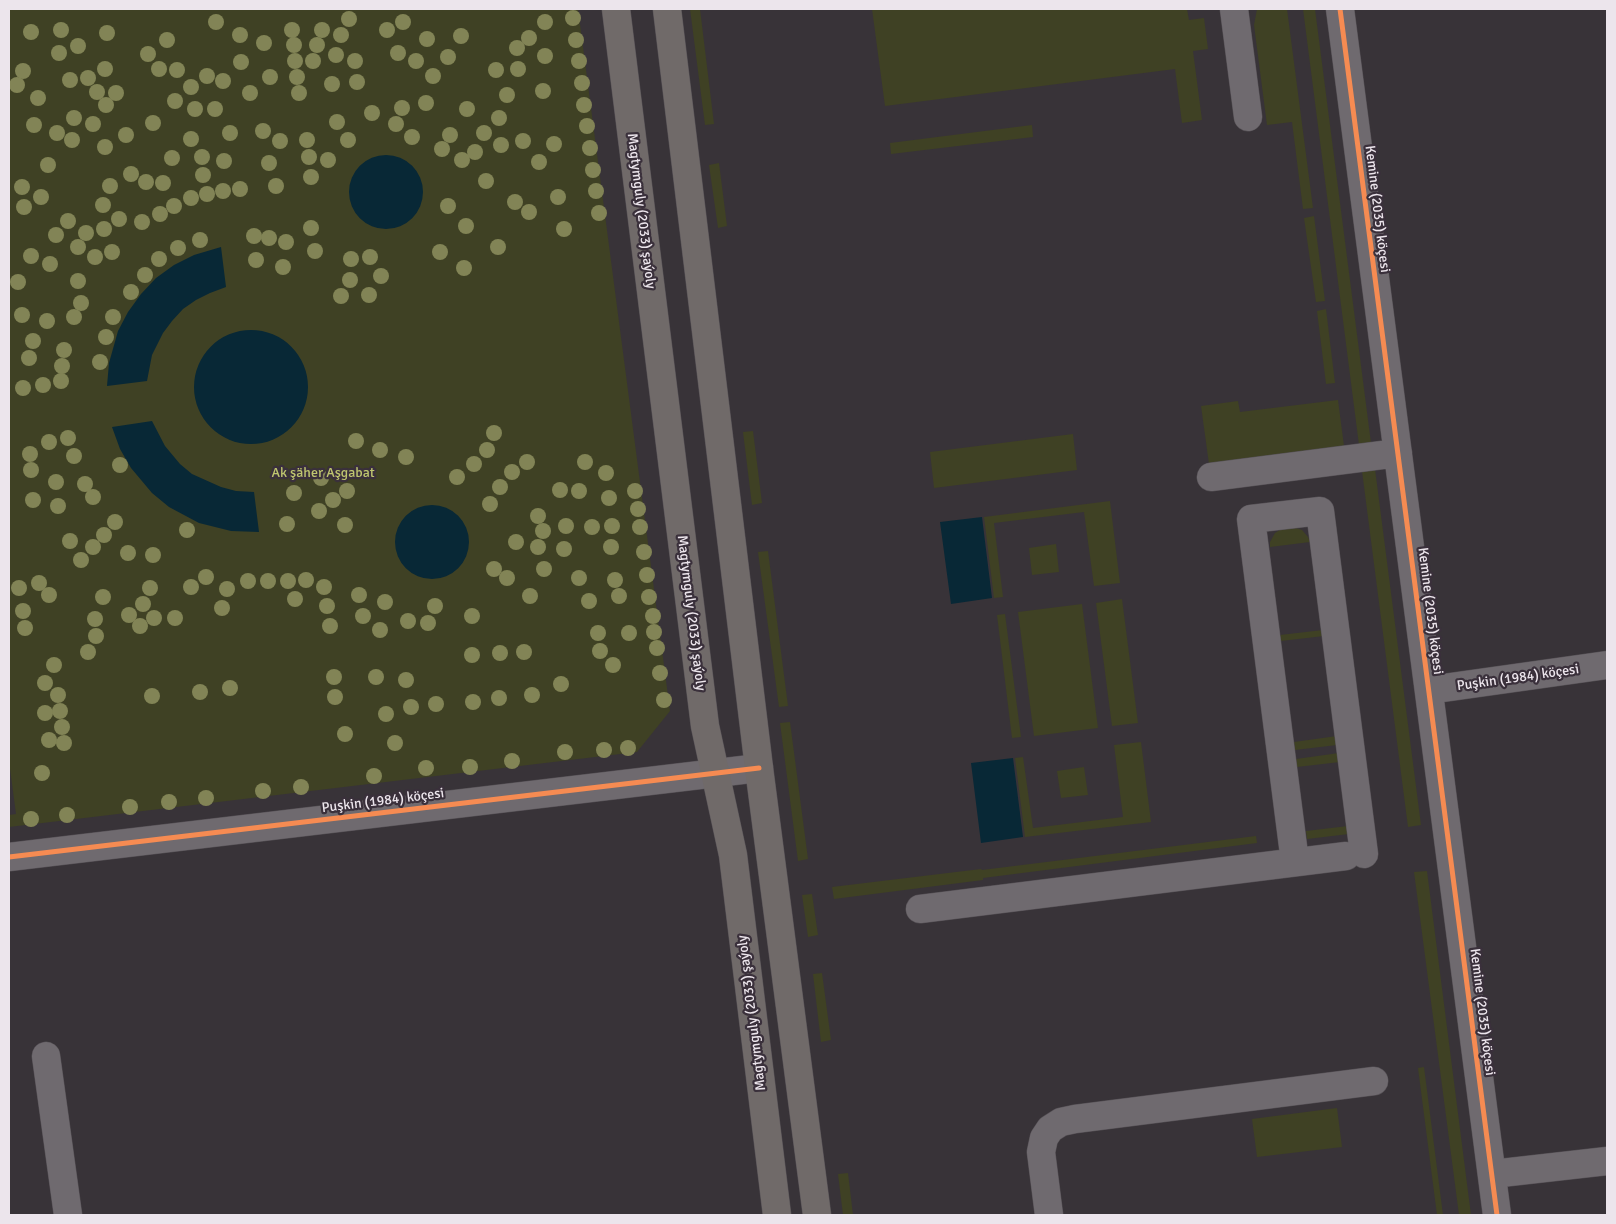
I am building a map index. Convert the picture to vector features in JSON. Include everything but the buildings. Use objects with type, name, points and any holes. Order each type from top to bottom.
[{"type":"main road","name":"Magtymguly (2033) şaýoly","points":[[616,9],[705,726],[733,855],[777,1215]]},
{"type":"main road","points":[[667,9],[759,768],[817,1215]]},
{"type":"street","points":[[1234,9],[1248,117]]},
{"type":"street","name":"Kemine (2035) köçesi","points":[[1340,9],[1497,1215]]},
{"type":"street","points":[[1211,477],[1398,453]]},
{"type":"street","points":[[920,909],[1355,855],[1320,510],[1251,519],[1295,862]]},
{"type":"street","name":"Puşkin (1984) köçesi","points":[[1429,690],[1607,665]]},
{"type":"street","name":"Puşkin (1984) köçesi","points":[[9,857],[759,768]]},
{"type":"street","points":[[46,1056],[68,1215]]},
{"type":"street","points":[[1049,1215],[1041,1152],[1044,1138],[1050,1129],[1061,1122],[1374,1081]]},
{"type":"street","points":[[1492,1174],[1607,1160]]},
{"type":"green space","name":"Ak şäher Aşgabat","points":[[9,9],[578,9],[670,711],[637,752],[9,827],[9,815],[16,814],[9,761]]},
{"type":"green space","points":[[690,9],[700,9],[714,124],[705,125]]},
{"type":"green space","points":[[872,9],[1187,9],[1189,20],[1204,18],[1208,49],[1193,51],[1202,120],[1182,123],[1175,69],[885,106]]},
{"type":"green space","points":[[1257,9],[1287,9],[1313,208],[1303,209],[1292,122],[1267,125],[1254,25]]},
{"type":"green space","points":[[1303,9],[1315,9],[1371,443],[1359,445]]},
{"type":"green space","points":[[1032,125],[1033,137],[891,154],[890,143]]},
{"type":"green space","points":[[719,163],[727,226],[718,228],[709,165]]},
{"type":"green space","points":[[1314,216],[1325,301],[1316,302],[1304,218]]},
{"type":"green space","points":[[1326,309],[1335,383],[1326,384],[1317,311]]},
{"type":"green space","points":[[1338,400],[1344,446],[1209,464],[1201,406],[1238,401],[1240,412]]},
{"type":"green space","points":[[753,431],[762,503],[752,505],[743,432]]},
{"type":"green space","points":[[1073,434],[1077,470],[934,488],[930,452]]},
{"type":"green space","points":[[1375,469],[1421,825],[1408,827],[1362,471]]},
{"type":"green space","points":[[1110,501],[1120,583],[1094,586],[1084,512],[994,523],[1003,597],[994,598],[984,517]]},
{"type":"green space","points":[[1293,527],[1302,530],[1310,542],[1270,547],[1270,542],[1275,533],[1283,528]]},
{"type":"green space","points":[[1056,544],[1059,572],[1032,575],[1029,548]]},
{"type":"green space","points":[[768,551],[788,706],[779,707],[758,552]]},
{"type":"green space","points":[[1122,599],[1138,723],[1112,726],[1096,603]]},
{"type":"green space","points":[[1082,604],[1098,728],[1034,736],[1018,612]]},
{"type":"green space","points":[[1005,614],[1021,737],[1012,738],[997,615]]},
{"type":"green space","points":[[1323,630],[1324,636],[1281,641],[1280,635]]},
{"type":"green space","points":[[790,722],[808,859],[798,861],[780,723]]},
{"type":"green space","points":[[1337,736],[1337,745],[1295,750],[1294,742]]},
{"type":"green space","points":[[1141,742],[1151,822],[1025,837],[1015,758],[1023,757],[1033,828],[1123,817],[1114,745]]},
{"type":"green space","points":[[1339,753],[1340,762],[1297,767],[1296,759]]},
{"type":"green space","points":[[1084,767],[1088,795],[1061,798],[1057,771]]},
{"type":"green space","points":[[1348,826],[1349,834],[1307,839],[1306,831]]},
{"type":"green space","points":[[1256,836],[1257,843],[834,899],[832,887],[982,870]]},
{"type":"green space","points":[[1427,871],[1471,1215],[1459,1215],[1414,872]]},
{"type":"green space","points":[[812,894],[818,935],[808,937],[802,895]]},
{"type":"green space","points":[[822,973],[831,1040],[821,1042],[813,974]]},
{"type":"green space","points":[[1424,1067],[1443,1215],[1437,1215],[1418,1068]]},
{"type":"green space","points":[[1337,1108],[1342,1147],[1257,1157],[1252,1119]]},
{"type":"green space","points":[[848,1173],[853,1215],[843,1215],[838,1174]]},
{"type":"water","points":[[386,155],[407,161],[417,171],[423,192],[417,213],[407,223],[386,229],[365,223],[355,213],[349,192],[355,171],[365,161]]},
{"type":"water","points":[[221,247],[226,287],[196,300],[183,309],[172,321],[163,333],[152,355],[147,381],[107,386],[109,363],[118,331],[128,312],[141,294],[156,278],[174,265],[194,255]]},
{"type":"water","points":[[251,330],[273,334],[291,347],[304,365],[308,387],[304,409],[291,427],[273,440],[251,444],[229,440],[211,427],[198,409],[194,387],[198,365],[211,347],[229,334]]},
{"type":"water","points":[[152,421],[165,446],[180,464],[192,474],[221,487],[236,491],[254,492],[259,532],[231,531],[199,523],[169,507],[152,493],[131,468],[120,449],[112,427]]},
{"type":"water","points":[[432,505],[453,511],[463,521],[469,542],[463,563],[453,573],[432,579],[411,573],[401,563],[395,542],[401,521],[411,511]]},
{"type":"water","points":[[982,517],[992,598],[951,604],[940,522]]},
{"type":"water","points":[[1013,758],[1023,837],[981,843],[971,763]]},
{"type":"cycle path","points":[[1340,9],[1497,1215]]},
{"type":"cycle path","points":[[9,857],[759,768]]}]
